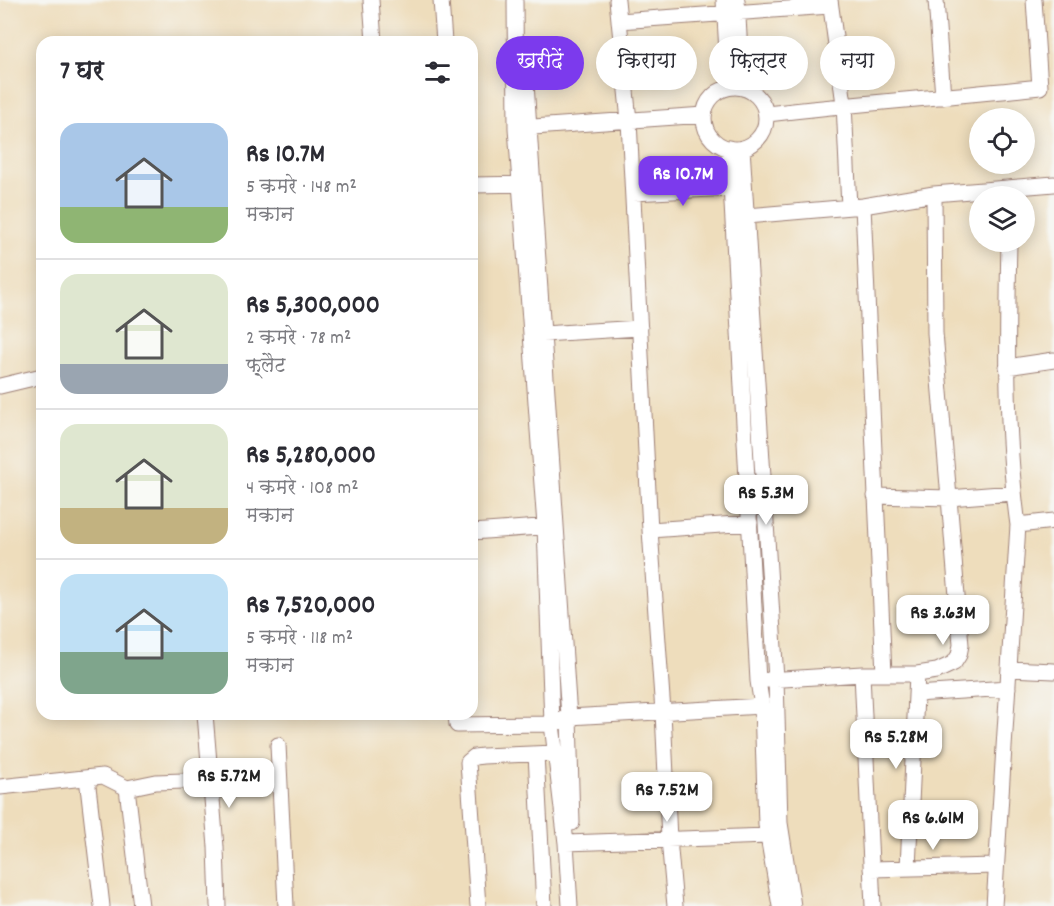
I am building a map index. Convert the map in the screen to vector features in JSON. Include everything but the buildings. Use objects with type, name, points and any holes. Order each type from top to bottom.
[{"type":"street","points":[[371,0],[374,36]]},
{"type":"street","points":[[441,0],[444,36]]},
{"type":"street","points":[[515,0],[551,526],[569,717],[570,906]]},
{"type":"street","points":[[523,0],[523,128]]},
{"type":"street","points":[[618,0],[629,122],[650,530],[675,906]]},
{"type":"street","points":[[936,0],[943,97]]},
{"type":"street","points":[[767,114],[844,104],[1040,87],[1034,0]]},
{"type":"street","points":[[619,21],[731,6],[830,3],[856,207],[884,674]]},
{"type":"street","points":[[731,6],[733,36]]},
{"type":"street","points":[[724,90],[712,97],[707,105],[704,115],[705,126],[710,136],[718,144],[735,148],[753,144],[761,136],[766,125],[767,114],[764,104],[751,90]]},
{"type":"street","points":[[523,128],[704,115]]},
{"type":"street","points":[[735,148],[731,188],[758,681],[762,706],[768,836],[780,906]]},
{"type":"street","points":[[735,148],[747,216],[776,679],[780,823],[793,906]]},
{"type":"street","points":[[478,185],[527,184]]},
{"type":"street","points":[[527,184],[543,334],[551,526],[552,724],[579,906]]},
{"type":"street","points":[[1035,187],[1054,184]]},
{"type":"street","points":[[633,193],[731,188]]},
{"type":"street","points":[[747,216],[856,207],[934,194],[969,193]]},
{"type":"street","points":[[758,681],[830,678],[862,674],[917,674],[947,667],[954,663],[959,655],[961,645],[935,333],[934,194]]},
{"type":"street","points":[[994,906],[1018,525],[1013,494],[1007,367],[1009,252]]},
{"type":"street","points":[[543,334],[640,328]]},
{"type":"street","points":[[1007,367],[1054,360]]},
{"type":"street","points":[[0,386],[36,377]]},
{"type":"street","points":[[875,496],[949,498],[1013,494]]},
{"type":"street","points":[[1018,525],[1054,521]]},
{"type":"street","points":[[650,530],[750,523]]},
{"type":"street","points":[[478,532],[551,526]]},
{"type":"street","points":[[1009,669],[1054,671]]},
{"type":"street","points":[[862,674],[873,906]]},
{"type":"street","points":[[908,868],[917,674]]},
{"type":"street","points":[[916,694],[1008,688]]},
{"type":"street","points":[[457,720],[457,725],[552,724],[569,717],[762,706]]},
{"type":"street","points":[[206,720],[218,906]]},
{"type":"street","points":[[278,745],[286,906]]},
{"type":"street","points":[[478,906],[468,762],[474,757],[483,756],[555,753]]},
{"type":"street","points":[[536,754],[544,906]]},
{"type":"street","points":[[0,787],[103,776],[127,788],[156,782],[211,780]]},
{"type":"street","points":[[87,778],[102,906]]},
{"type":"street","points":[[127,788],[141,906]]},
{"type":"street","points":[[570,842],[768,836]]},
{"type":"street","points":[[871,869],[996,866]]}]
